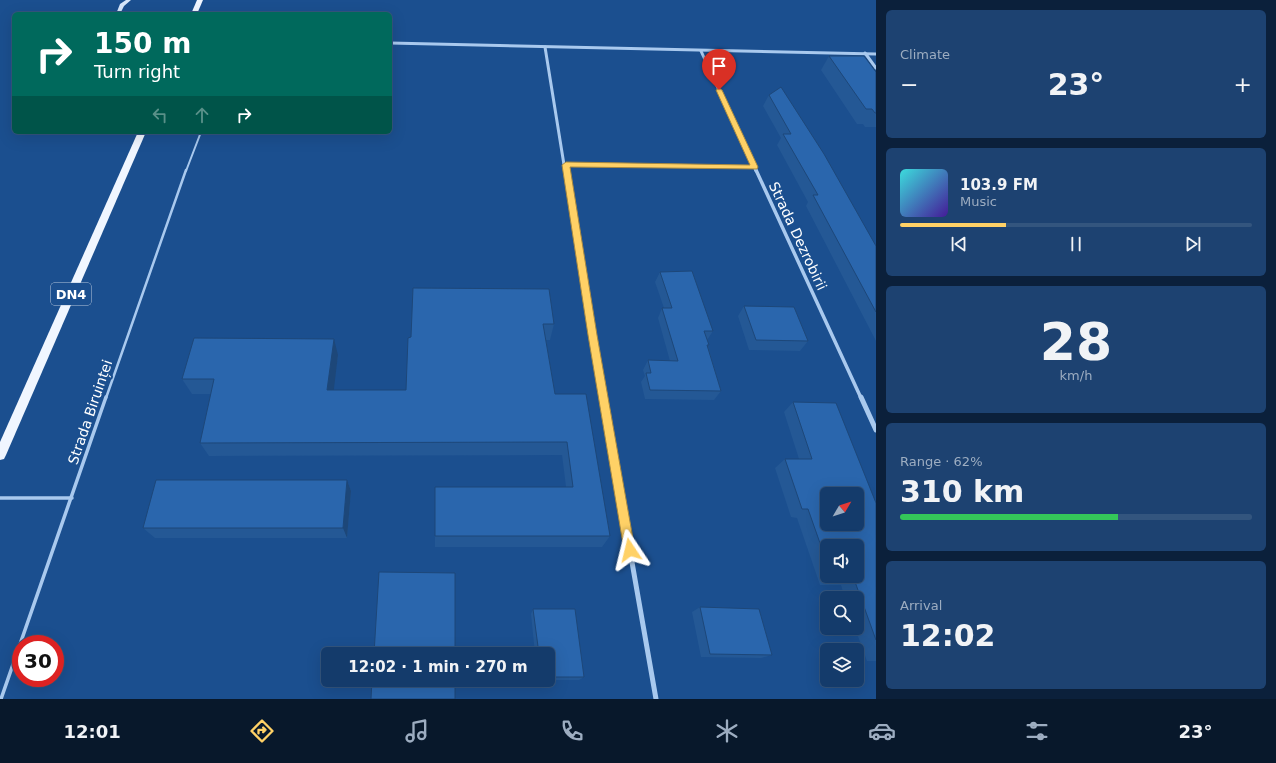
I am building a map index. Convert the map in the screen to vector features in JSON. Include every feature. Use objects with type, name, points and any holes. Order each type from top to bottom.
[{"type":"main road","points":[[195,12],[200,0]]},
{"type":"main road","name":"DN4","points":[[0,455],[141,134]]},
{"type":"street","points":[[119,12],[122,5],[129,0]]},
{"type":"street","points":[[392,43],[876,54]]},
{"type":"street","points":[[545,47],[566,165],[592,335],[656,699]]},
{"type":"street","name":"Strada Dezrobirii","points":[[701,51],[876,430]]},
{"type":"street","points":[[865,54],[876,68]]},
{"type":"street","points":[[566,165],[754,167]]},
{"type":"lane","name":"Strada Biruinței","points":[[1,699],[180,186],[200,134]]},
{"type":"lane","points":[[0,498],[72,498]]},
{"type":"building","points":[[829,56],[864,56],[876,72],[876,113],[872,109],[866,109]]},
{"type":"building","points":[[781,87],[824,154],[876,246],[876,312],[813,195],[818,195],[783,134],[791,134],[769,95]]},
{"type":"building","points":[[692,271],[713,331],[704,331],[721,391],[650,390],[646,373],[651,373],[648,360],[678,361],[662,308],[672,308],[660,272]]},
{"type":"building","points":[[413,288],[549,289],[554,324],[543,324],[555,394],[586,394],[610,536],[435,536],[435,487],[573,487],[567,442],[200,443],[214,379],[182,379],[194,338],[334,339],[327,390],[406,390],[408,338],[411,337]]},
{"type":"building","points":[[744,306],[794,307],[808,341],[756,340]]},
{"type":"building","points":[[793,402],[836,403],[876,503],[876,640],[864,607],[864,591],[858,591],[855,583],[864,583],[864,539],[820,539],[820,543],[808,509],[802,509],[785,459],[812,459]]},
{"type":"building","points":[[156,480],[347,480],[343,528],[143,528]]},
{"type":"building","points":[[379,572],[455,573],[455,647],[374,647]]},
{"type":"building","points":[[700,607],[759,609],[772,655],[710,654]]},
{"type":"building","points":[[533,609],[575,609],[584,677],[555,677],[555,647],[538,647]]},
{"type":"building","points":[[372,687],[455,687],[455,699],[371,699]]},
{"type":"route","points":[[630,550],[592,335],[566,165],[754,167],[719,90]]}]
